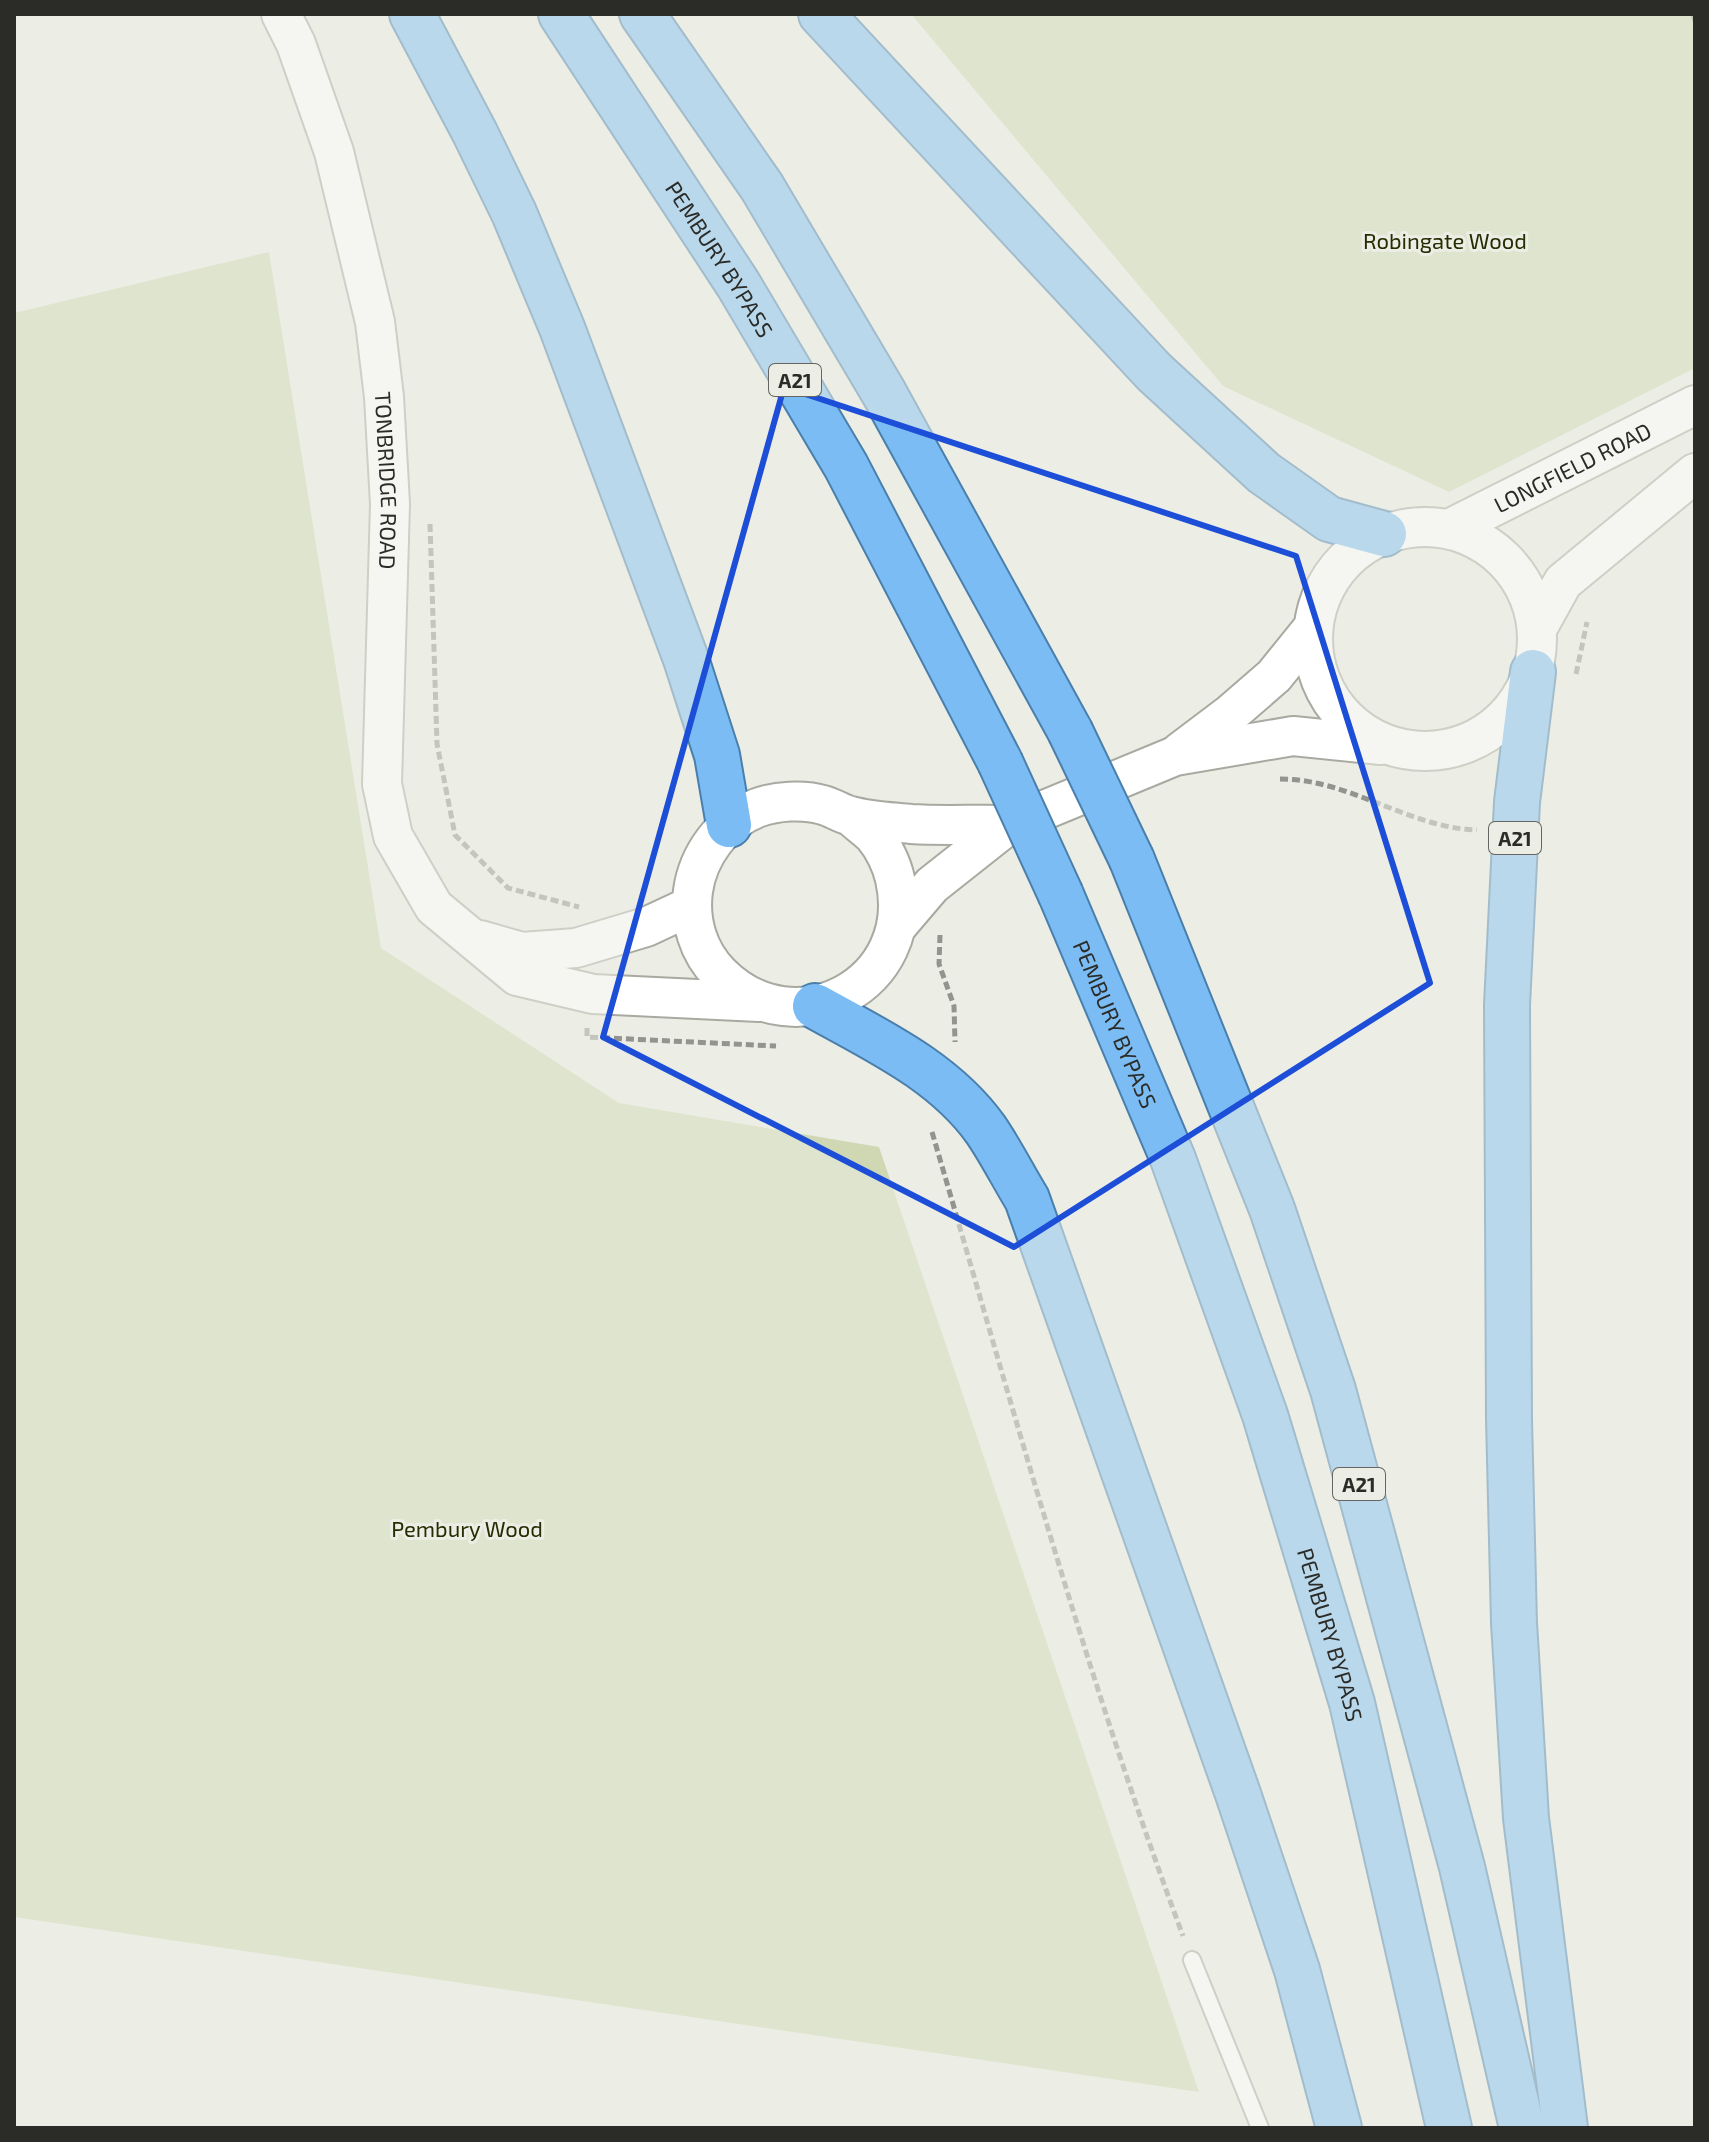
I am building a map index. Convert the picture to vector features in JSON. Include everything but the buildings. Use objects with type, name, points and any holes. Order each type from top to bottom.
[{"type":"highway","points":[[412,14],[488,160],[562,328],[686,659],[717,755],[729,825]]},
{"type":"highway","name":"PEMBURY BYPASS","points":[[561,14],[738,284],[846,466],[1000,762],[1061,895],[1173,1159],[1265,1415],[1352,1703],[1449,2128]]},
{"type":"highway","name":"A21","points":[[642,14],[770,200],[884,393],[1070,731],[1132,860],[1272,1209],[1333,1390],[1462,1867],[1522,2128]]},
{"type":"highway","points":[[821,14],[1154,372],[1198,413],[1264,473],[1329,519],[1384,534]]},
{"type":"highway","name":"A21","points":[[1533,672],[1517,802],[1507,1005],[1509,1419],[1514,1623],[1526,1818],[1565,2128]]},
{"type":"highway","points":[[815,1006],[934,1076],[955,1094],[985,1129],[1027,1199],[1243,1808],[1297,1970],[1339,2128]]},
{"type":"street","name":"TONBRIDGE ROAD","points":[[281,14],[296,44],[334,152],[375,322],[384,397],[390,504],[382,784],[393,836],[434,907],[517,976],[584,992],[759,1002]]},
{"type":"street","name":"LONGFIELD ROAD","points":[[1449,529],[1695,405]]},
{"type":"street","points":[[1537,629],[1563,582],[1695,473]]},
{"type":"street","points":[[897,926],[932,885],[1008,825],[1175,756],[1293,736],[1423,752],[1459,747],[1491,730],[1517,705],[1533,672],[1537,629],[1529,595],[1509,565],[1482,542],[1449,529],[1416,527],[1384,534],[1357,549],[1335,571],[1319,598],[1312,629],[1315,666],[1330,701],[1355,729],[1387,746]]},
{"type":"street","points":[[1175,756],[1274,676],[1312,629]]},
{"type":"street","points":[[851,816],[875,838],[892,867],[899,896],[897,926],[886,955],[867,979],[842,997],[815,1006],[787,1008],[759,1002],[732,987],[711,965],[697,937],[691,906],[696,876],[708,848],[729,825],[756,808],[788,801],[821,804],[851,816],[913,824],[1008,825]]},
{"type":"street","name":"TONBRIDGE ROAD","points":[[466,935],[522,952],[581,947],[646,927],[691,906]]},
{"type":"lane","points":[[1192,1960],[1260,2128]]},
{"type":"path","points":[[1693,14],[1695,21]]},
{"type":"path","points":[[429,515],[437,744],[455,835],[508,888],[579,905],[581,947]]},
{"type":"path","points":[[1575,680],[1587,619]]},
{"type":"path","points":[[584,992],[587,1037],[784,1047]]},
{"type":"path","points":[[972,1267],[1138,1817],[1192,1960]]},
{"type":"highlighted area","points":[[784,387],[1296,556],[1430,983],[1014,1247],[603,1037]]},
{"type":"green space","name":"Robingate Wood","points":[[911,14],[1695,14],[1695,368],[1449,492],[1223,386]]},
{"type":"green space","name":"Pembury Wood","points":[[269,252],[381,948],[619,1103],[879,1147],[1199,2092],[14,1917],[14,313]]}]
